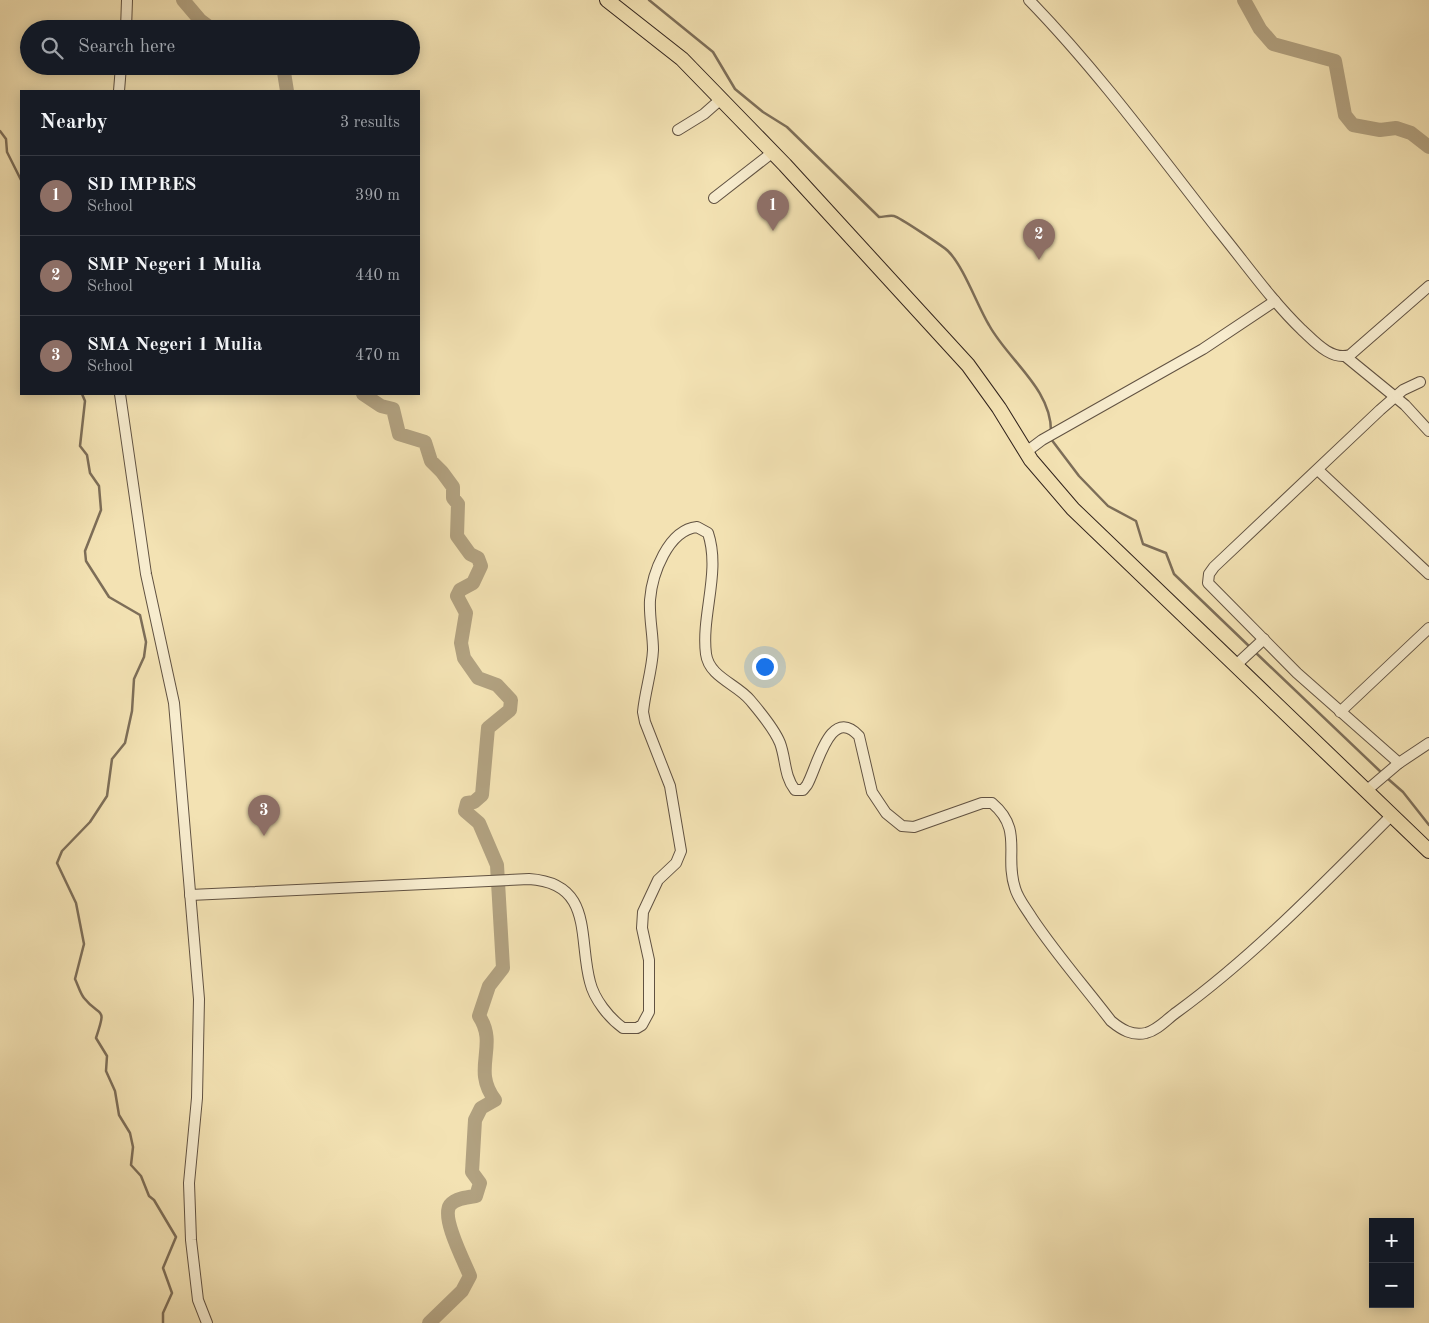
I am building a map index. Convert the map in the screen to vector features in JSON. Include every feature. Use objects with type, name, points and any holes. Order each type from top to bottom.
[{"type":"highway","points":[[607,0],[670,43],[773,152],[791,165]]},
{"type":"highway","points":[[622,0],[670,43],[791,165],[968,365],[991,396],[1034,446],[1074,509],[1241,660],[1429,840]]},
{"type":"highway","points":[[1371,786],[1390,816],[1429,851]]},
{"type":"street","points":[[126,20],[127,0]]},
{"type":"street","points":[[1029,0],[1121,107],[1275,301],[1301,329],[1324,349],[1336,355],[1345,356],[1395,397],[1429,431]]},
{"type":"street","points":[[119,90],[120,75]]},
{"type":"street","points":[[678,130],[704,114],[721,98]]},
{"type":"street","points":[[714,198],[773,152]]},
{"type":"street","points":[[1345,356],[1429,286]]},
{"type":"street","points":[[1034,446],[1060,429],[1203,350],[1275,301]]},
{"type":"street","points":[[1395,766],[1340,712],[1260,642],[1210,586],[1209,574],[1214,567],[1395,397],[1408,387],[1420,382]]},
{"type":"street","points":[[120,395],[146,574],[174,703],[190,895],[198,961],[199,1040],[189,1182],[191,1221],[198,1300],[207,1323]]},
{"type":"street","points":[[1318,470],[1429,574]]},
{"type":"street","points":[[190,895],[489,882],[512,879],[551,882],[568,894],[579,914],[583,930],[588,974],[595,995],[615,1023],[623,1028],[630,1029],[642,1025],[649,1012],[650,1002],[649,960],[642,928],[642,912],[658,880],[676,863],[681,851],[670,786],[645,722],[643,712],[653,650],[650,601],[659,567],[675,537],[682,531],[697,527],[708,534],[712,548],[706,626],[708,661],[717,673],[749,698],[777,736],[788,778],[796,790],[803,790],[807,785],[829,734],[840,728],[848,728],[860,736],[869,783],[875,797],[886,813],[902,826],[914,827],[982,803],[992,803],[1002,813],[1010,828],[1013,842],[1013,877],[1015,888],[1021,901],[1111,1021],[1126,1032],[1139,1034],[1154,1030],[1189,1003],[1242,959],[1390,816]]},
{"type":"street","points":[[1340,712],[1429,628]]},
{"type":"street","points":[[1241,660],[1260,642]]},
{"type":"street","points":[[1371,786],[1395,766],[1429,743]]},
{"type":"waterway","points":[[183,0],[200,20]]},
{"type":"waterway","points":[[649,0],[713,52],[735,89],[763,112],[787,127],[879,217],[894,216],[948,251],[959,266],[984,317],[997,338],[1027,375],[1044,401],[1051,431]]},
{"type":"waterway","points":[[1244,0],[1260,29],[1273,44],[1335,61],[1345,115],[1353,125],[1380,130],[1396,128],[1411,133],[1429,147]]},
{"type":"waterway","points":[[284,75],[287,90]]},
{"type":"waterway","points":[[0,131],[6,139],[7,152],[20,178]]},
{"type":"waterway","points":[[82,395],[85,401],[80,446],[87,455],[90,473],[99,486],[101,510],[85,551],[86,561],[109,597],[140,615],[146,642],[144,657],[134,679],[132,711],[125,743],[112,759],[107,796],[90,822],[62,851],[57,863],[76,903],[84,944],[75,979],[84,998],[102,1016],[96,1038],[107,1056],[106,1071],[115,1091],[119,1115],[130,1133],[133,1147],[131,1165],[141,1176],[149,1196],[154,1200],[176,1237],[163,1268],[172,1293],[163,1313],[163,1323]]},
{"type":"waterway","points":[[364,395],[381,406],[393,409],[399,434],[425,442],[431,461],[453,487],[453,498],[458,504],[457,536],[470,554],[478,558],[481,566],[473,583],[460,590],[457,596],[466,613],[461,643],[464,658],[478,678],[497,685],[511,700],[510,710],[488,728],[482,795],[474,802],[467,803],[465,811],[479,823],[497,865],[503,968],[489,986],[479,1016],[487,1037],[485,1078],[488,1089],[495,1100],[481,1108],[475,1120],[472,1172],[480,1183],[476,1196],[455,1201],[450,1205],[448,1211],[451,1229],[470,1276],[462,1291],[429,1323]]},
{"type":"waterway","points":[[1051,439],[1079,476],[1108,506],[1136,521],[1143,544],[1166,553],[1174,574],[1251,648]]},
{"type":"waterway","points":[[1255,652],[1383,774]]},
{"type":"waterway","points":[[1387,778],[1403,792],[1429,825]]},
{"type":"place","name":"SD IMPRES","points":[[773,231]]},
{"type":"place","name":"SMP Negeri 1 Mulia","points":[[1039,260]]},
{"type":"place","name":"SMA Negeri 1 Mulia","points":[[264,836]]}]
